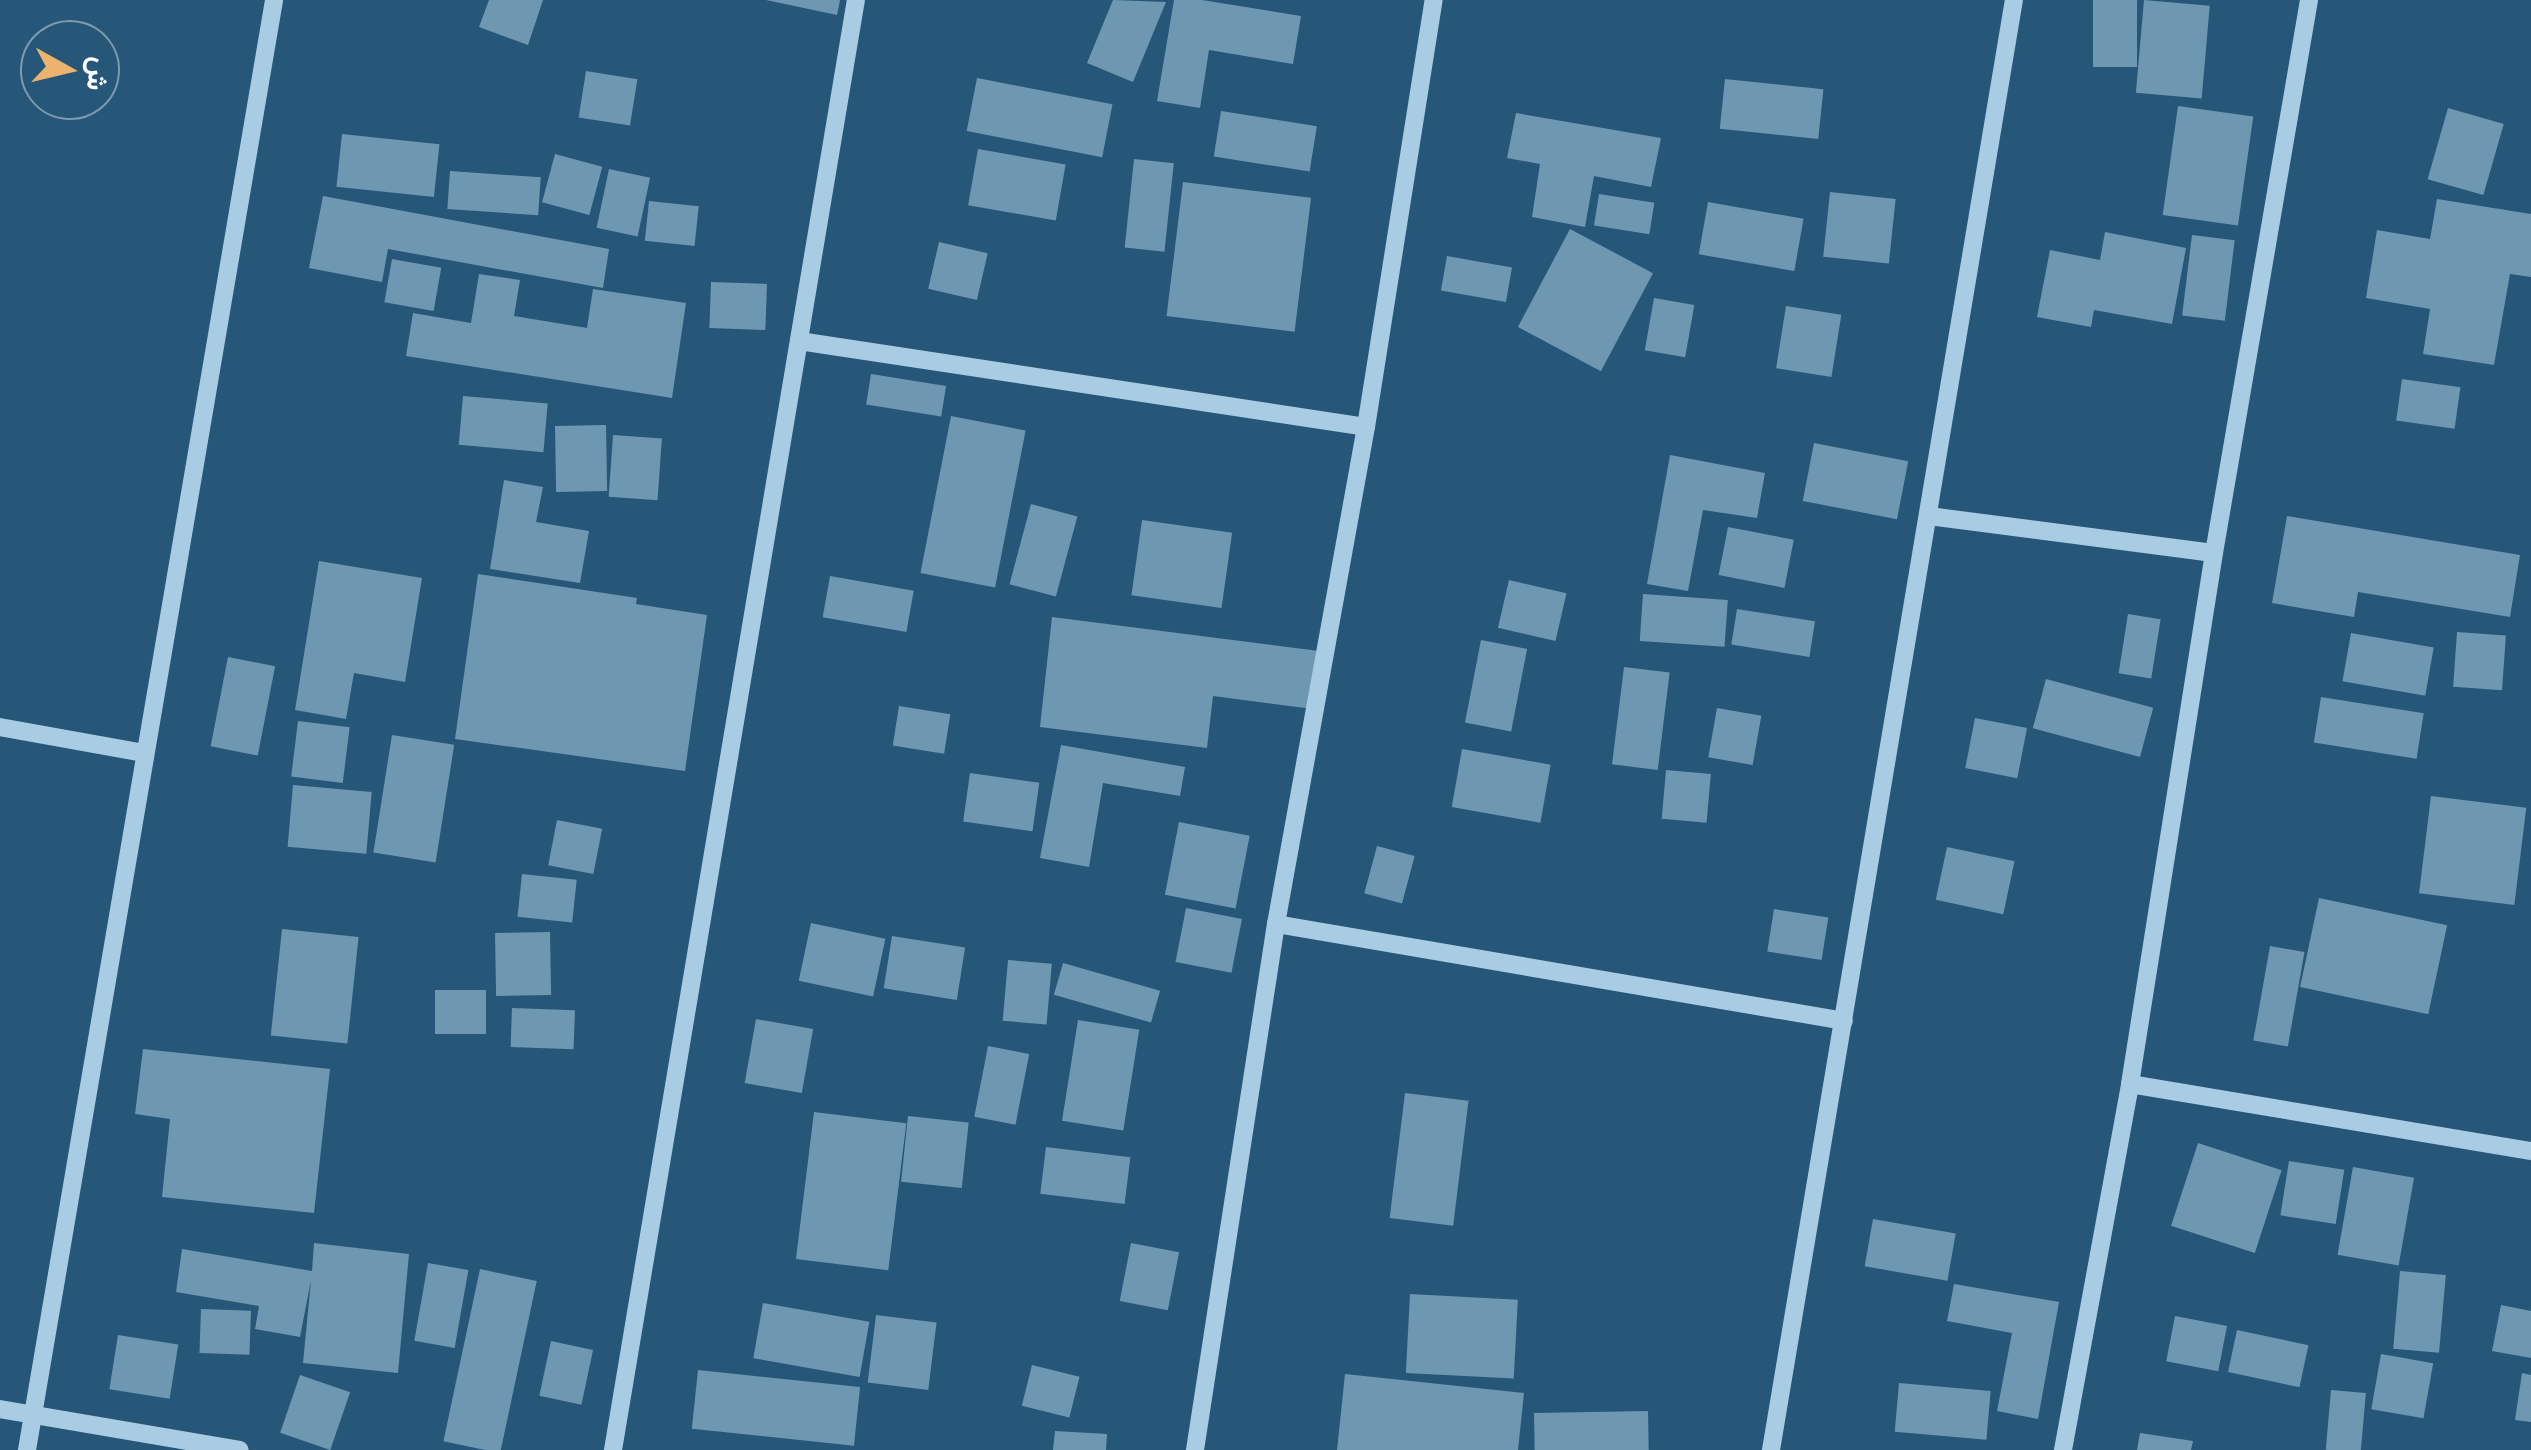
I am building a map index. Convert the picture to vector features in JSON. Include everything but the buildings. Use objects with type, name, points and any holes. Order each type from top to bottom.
[{"type":"street","points":[[27,1450],[274,0]]},
{"type":"street","points":[[613,1450],[856,0]]},
{"type":"street","points":[[1195,1450],[1276,924],[1366,428],[1434,0]]},
{"type":"street","points":[[1771,1450],[2014,0]]},
{"type":"street","points":[[2063,1450],[2130,1084],[2214,553],[2309,0]]},
{"type":"street","points":[[799,342],[1366,428]]},
{"type":"street","points":[[1929,516],[2214,553]]},
{"type":"street","points":[[0,727],[145,752]]},
{"type":"street","points":[[1276,924],[1844,1021]]},
{"type":"street","points":[[2130,1084],[2531,1151]]},
{"type":"street","points":[[0,1408],[240,1450]]}]
